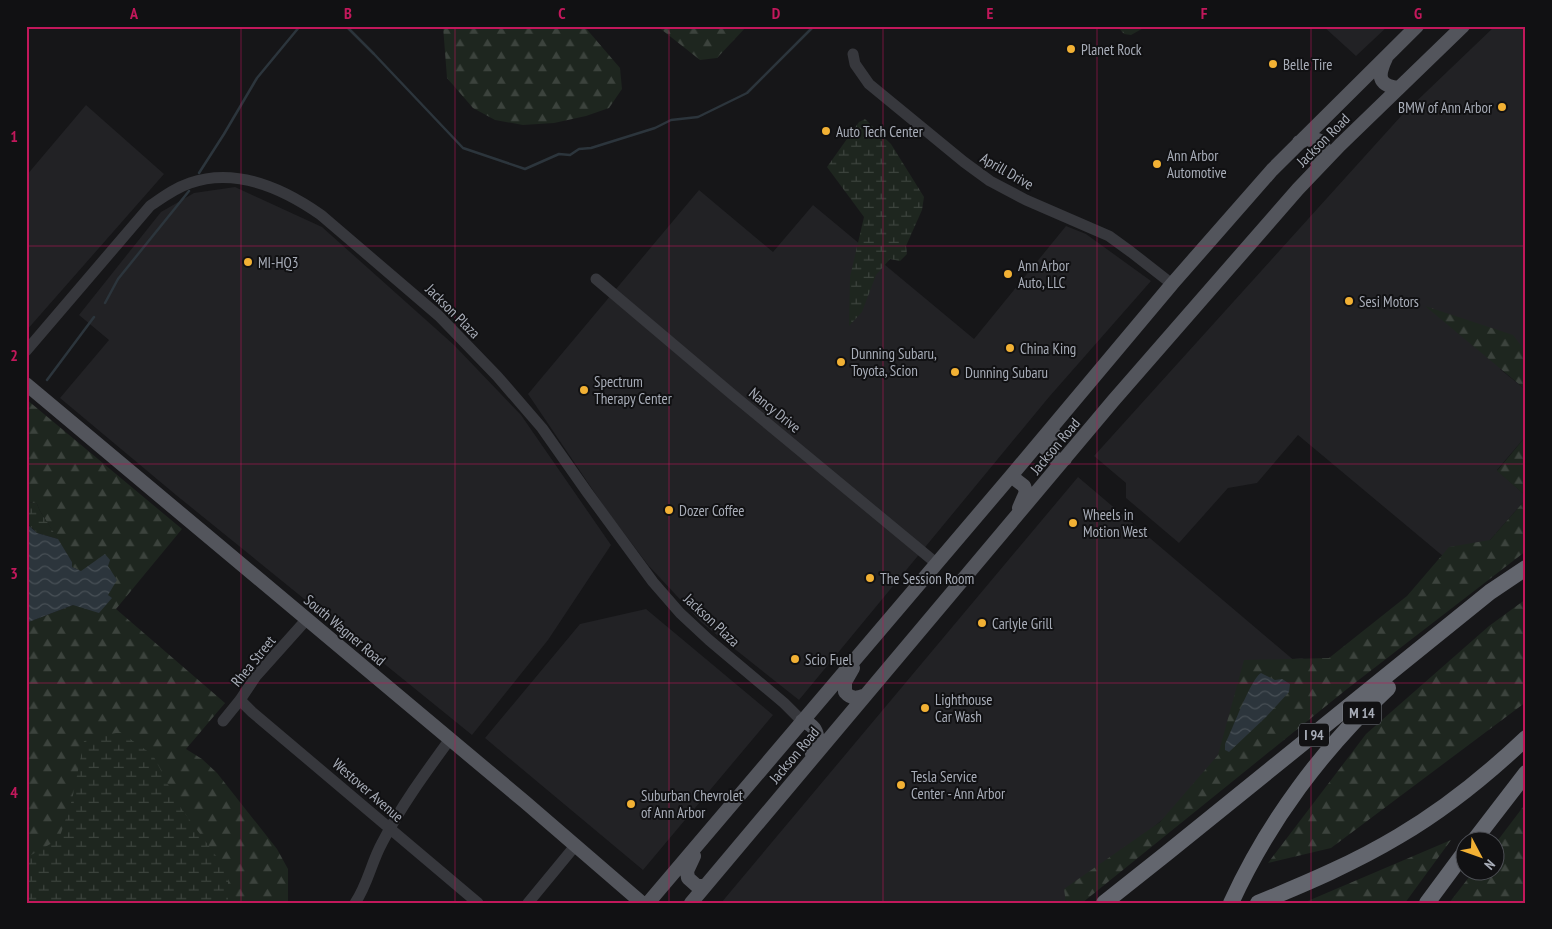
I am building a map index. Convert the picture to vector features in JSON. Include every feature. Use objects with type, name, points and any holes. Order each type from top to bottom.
[{"type":"highway","name":"I 94","points":[[1104,903],[1490,592],[1526,568]]},
{"type":"highway","name":"M 14","points":[[1234,896],[1262,843],[1290,802],[1340,737],[1399,678],[1496,599],[1526,572]]},
{"type":"highway","points":[[1258,903],[1319,878],[1400,836],[1474,784],[1526,738]]},
{"type":"highway","points":[[1481,832],[1526,773]]},
{"type":"highway","points":[[1427,903],[1454,867]]},
{"type":"main road","name":"Jackson Road","points":[[648,903],[1172,284],[1272,170],[1416,26]]},
{"type":"main road","name":"Jackson Road","points":[[690,903],[1065,459],[1298,189],[1398,88],[1463,26]]},
{"type":"main road","points":[[1389,53],[1380,70],[1380,76],[1382,82],[1388,87],[1398,88]]},
{"type":"main road","points":[[1298,189],[1325,150],[1322,142],[1318,139],[1299,142]]},
{"type":"main road","name":"South Wagner Road","points":[[26,384],[450,738],[642,903]]},
{"type":"main road","points":[[1061,416],[1049,438],[1046,449],[1048,455],[1054,458],[1065,459]]},
{"type":"main road","points":[[1011,476],[1024,486],[1026,492],[1012,522]]},
{"type":"main road","points":[[862,649],[845,682],[844,688],[845,692],[856,699],[866,695]]},
{"type":"main road","points":[[802,721],[812,725],[816,730],[818,739],[815,750],[802,772]]},
{"type":"main road","points":[[705,886],[697,886],[692,882],[688,878],[687,871],[710,829]]},
{"type":"street","name":"Aprill Drive","points":[[853,54],[855,64],[869,84],[990,181],[1026,200],[1109,236],[1172,284]]},
{"type":"street","name":"Jackson Plaza","points":[[26,351],[150,206],[169,192],[190,183],[224,176],[279,190],[301,201],[321,215],[439,316],[526,408],[639,563],[680,613],[784,703],[802,721]]},
{"type":"street","name":"Nancy Drive","points":[[596,279],[733,395],[936,562]]},
{"type":"street","name":"Rhea Street","points":[[222,721],[240,700],[256,676],[307,619]]},
{"type":"street","name":"Westover Avenue","points":[[240,700],[478,903]]},
{"type":"street","points":[[355,903],[364,890],[380,846],[390,828],[450,738]]},
{"type":"street","points":[[528,903],[575,846]]},
{"type":"shaded area","points":[[1323,26],[1388,26],[1356,56]]},
{"type":"shaded area","points":[[1495,26],[1526,26],[1526,371],[1500,369],[1526,390],[1526,436],[1497,470],[1526,496],[1526,499],[1462,572],[1298,435],[1257,483],[1228,488],[1179,543],[1126,498],[1126,483],[1094,456],[1402,115]]},
{"type":"shaded area","points":[[86,105],[164,174],[26,331],[26,176]]},
{"type":"shaded area","points":[[235,187],[322,227],[454,345],[521,415],[611,545],[548,640],[472,735],[176,495],[60,398],[109,340],[79,315],[161,212],[194,193]]},
{"type":"shaded area","points":[[699,190],[773,252],[813,205],[974,339],[1066,226],[1086,234],[1151,281],[1049,397],[799,700],[702,623],[648,565],[605,508],[528,394]]},
{"type":"shaded area","points":[[1078,477],[1323,685],[1063,903],[721,903]]},
{"type":"shaded area","name":"Suburban Chevrolet of Ann Arbor","points":[[646,609],[773,715],[643,870],[485,738],[580,624]]},
{"type":"green space","points":[[443,26],[584,26],[620,68],[622,89],[609,108],[586,116],[554,123],[523,125],[495,120],[473,108],[447,78]]},
{"type":"green space","points":[[657,26],[747,26],[717,58],[700,60]]},
{"type":"green space","points":[[1117,26],[1147,26],[1131,35],[1124,34]]},
{"type":"green space","points":[[865,119],[891,144],[924,197],[922,210],[906,246],[907,254],[900,261],[890,259],[876,275],[862,312],[849,326],[850,277],[864,217],[827,167],[859,122]]},
{"type":"green space","points":[[1425,306],[1513,335],[1526,352],[1526,390]]},
{"type":"green space","points":[[26,399],[182,529],[116,609],[225,703],[186,749],[202,759],[217,773],[277,849],[288,869],[288,903],[26,903],[26,623],[73,605],[111,598],[81,571],[72,567],[72,562],[37,504],[26,501]]},
{"type":"green space","points":[[1526,436],[1526,496],[1497,471]]},
{"type":"green space","points":[[1526,499],[1526,551],[1347,689],[1082,903],[1066,903],[1064,889],[1160,822],[1218,755],[1244,660],[1329,658],[1407,596],[1449,547],[1490,540]]},
{"type":"green space","points":[[26,501],[37,504],[58,539],[37,533],[28,524],[26,525]]},
{"type":"green space","points":[[1526,599],[1526,702],[1331,848],[1268,863],[1366,734],[1489,626]]},
{"type":"green space","points":[[120,732],[153,755],[178,804],[228,872],[228,903],[26,903],[26,858],[59,839],[72,800],[84,741]]},
{"type":"green space","points":[[1526,803],[1526,903],[1449,903],[1465,882],[1504,882],[1504,832]]},
{"type":"green space","points":[[1451,840],[1405,903],[1303,903]]},
{"type":"water","points":[[27,524],[37,533],[58,539],[72,562],[72,567],[81,571],[105,554],[110,560],[108,566],[117,580],[108,595],[112,598],[99,613],[73,605],[26,623]]},
{"type":"water","points":[[1261,673],[1275,680],[1282,679],[1290,684],[1289,692],[1229,752],[1225,750],[1225,744],[1252,684]]},
{"type":"waterway","points":[[199,173],[257,78],[300,26]]},
{"type":"waterway","points":[[346,26],[463,148],[525,169],[559,154],[570,155],[579,149],[591,148],[655,128],[671,120],[698,117],[747,93],[814,26]]},
{"type":"waterway","points":[[105,303],[118,279],[189,191]]},
{"type":"waterway","points":[[47,380],[94,317]]},
{"type":"waterway","points":[[26,418],[27,404]]},
{"type":"waterway","points":[[26,448],[27,469]]},
{"type":"place","name":"Planet Rock","points":[[1071,49]]},
{"type":"place","name":"Belle Tire","points":[[1273,64]]},
{"type":"place","name":"BMW of Ann Arbor","points":[[1502,107]]},
{"type":"place","name":"Auto Tech Center","points":[[826,131]]},
{"type":"place","name":"Ann Arbor Automotive","points":[[1157,164]]},
{"type":"place","name":"MI-HQ3","points":[[248,262]]},
{"type":"place","name":"Ann Arbor Auto, LLC","points":[[1008,274]]},
{"type":"place","name":"Sesi Motors","points":[[1349,301]]},
{"type":"place","name":"China King","points":[[1010,348]]},
{"type":"place","name":"Dunning Subaru, Toyota, Scion","points":[[841,362]]},
{"type":"place","name":"Dunning Subaru","points":[[955,372]]},
{"type":"place","name":"Spectrum Therapy Center","points":[[584,390]]},
{"type":"place","name":"Dozer Coffee","points":[[669,510]]},
{"type":"place","name":"Wheels in Motion West","points":[[1073,523]]},
{"type":"place","name":"The Session Room","points":[[870,578]]},
{"type":"place","name":"Carlyle Grill","points":[[982,623]]},
{"type":"place","name":"Scio Fuel","points":[[795,659]]},
{"type":"place","name":"Lighthouse Car Wash","points":[[925,708]]},
{"type":"place","name":"Tesla Service Center - Ann Arbor","points":[[901,785]]},
{"type":"place","name":"Suburban Chevrolet of Ann Arbor","points":[[631,804]]}]
